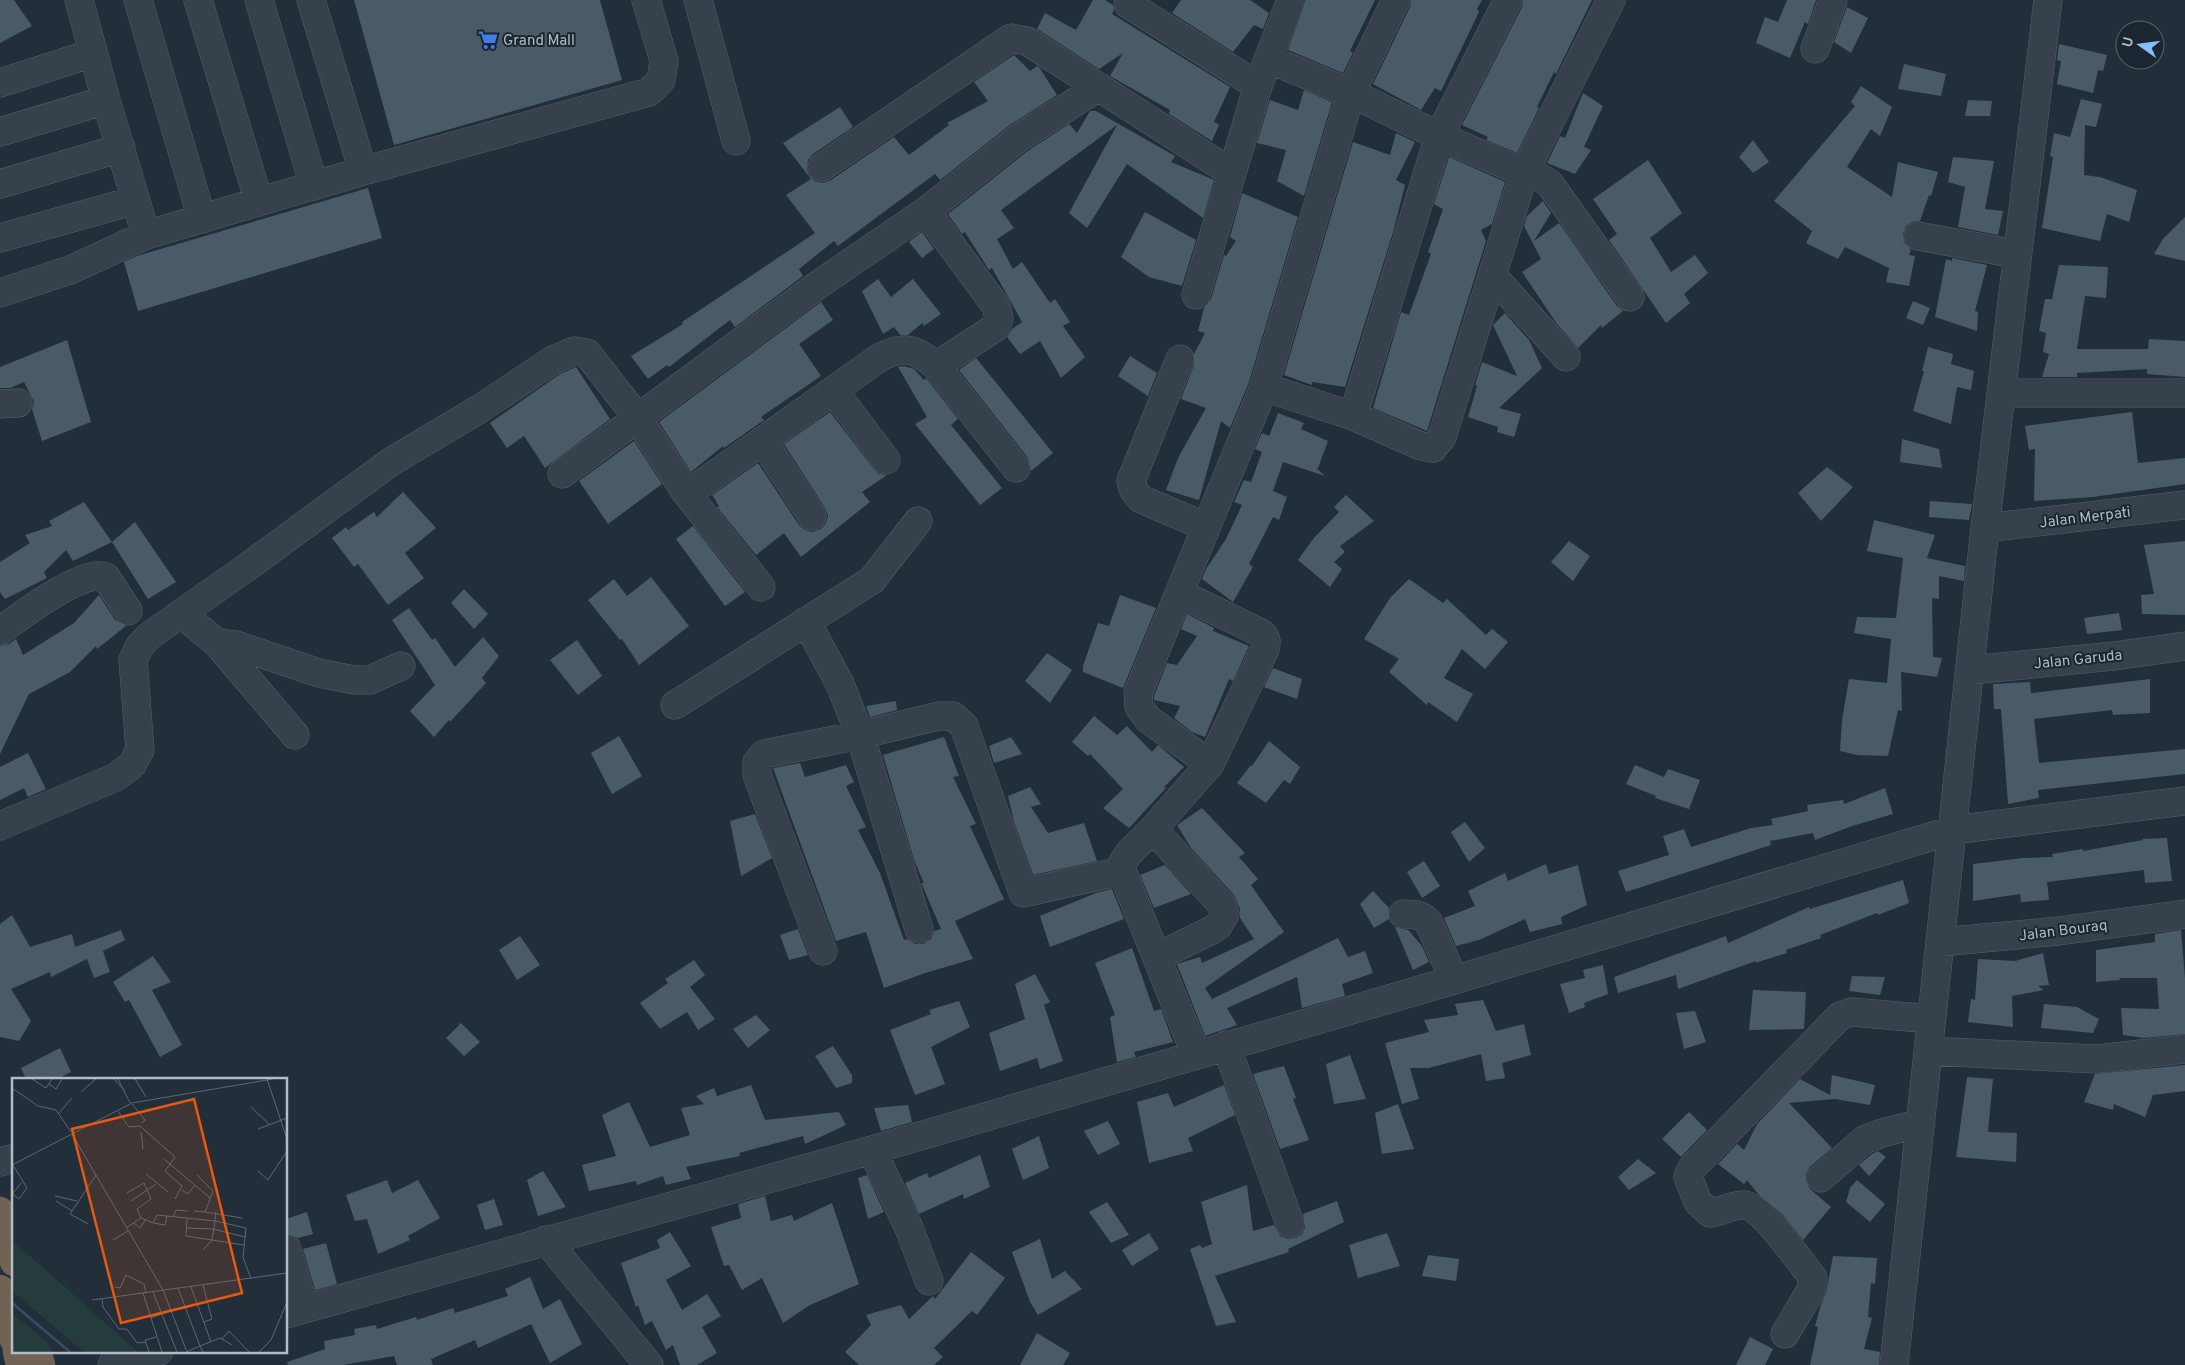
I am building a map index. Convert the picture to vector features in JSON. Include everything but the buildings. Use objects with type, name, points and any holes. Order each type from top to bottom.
[{"type":"highway","points":[[0,1211],[12,1255]]},
{"type":"highway","points":[[0,1288],[12,1333]]},
{"type":"highway","points":[[17,1352],[20,1365]]},
{"type":"highway","points":[[37,1352],[41,1365]]},
{"type":"street","points":[[79,0],[146,235]]},
{"type":"street","points":[[138,0],[202,219]]},
{"type":"street","points":[[198,0],[258,202]]},
{"type":"street","points":[[259,0],[314,186]]},
{"type":"street","points":[[312,0],[363,171]]},
{"type":"street","points":[[0,293],[70,270],[146,235],[363,171],[649,92],[661,80],[664,61],[646,0]]},
{"type":"street","points":[[698,0],[736,141]]},
{"type":"street","points":[[1196,295],[1258,86],[1291,0]]},
{"type":"street","points":[[1210,764],[1148,719],[1139,707],[1138,693],[1264,387],[1351,93],[1396,0]]},
{"type":"street","points":[[1353,416],[1439,136],[1508,0]]},
{"type":"street","points":[[1264,387],[1353,416],[1421,446],[1433,448],[1437,446],[1442,437],[1524,173],[1611,0]]},
{"type":"street","points":[[1815,49],[1833,0]]},
{"type":"street","points":[[1894,1365],[1922,1123],[1930,1019],[1941,942],[1985,528],[2016,254],[2048,0]]},
{"type":"street","points":[[1128,4],[1258,86]]},
{"type":"street","points":[[822,167],[1011,38],[1027,41],[1232,173]]},
{"type":"street","points":[[0,83],[93,52]]},
{"type":"street","points":[[1268,59],[1351,93],[1439,136],[1524,173],[1538,176],[1550,184],[1630,297]]},
{"type":"street","points":[[562,474],[822,282],[926,211],[1020,137],[1099,87]]},
{"type":"street","points":[[0,132],[106,100]]},
{"type":"street","points":[[0,184],[121,148]]},
{"type":"street","points":[[0,238],[136,200]]},
{"type":"street","points":[[926,211],[996,306],[999,318],[996,327],[936,366]]},
{"type":"street","points":[[1918,236],[2016,254]]},
{"type":"street","points":[[1493,276],[1566,357]]},
{"type":"street","points":[[0,826],[116,778],[132,766],[140,750],[133,660],[139,647],[149,636],[182,614],[392,460],[481,408],[553,360],[574,350],[587,353],[637,417],[687,494],[761,587]]},
{"type":"street","points":[[687,494],[879,358],[895,350],[908,350],[921,354],[936,366],[1016,468]]},
{"type":"street","points":[[1180,359],[1131,481],[1134,491],[1142,499],[1206,527]]},
{"type":"street","points":[[834,391],[886,460]]},
{"type":"street","points":[[2001,393],[2185,394]]},
{"type":"street","points":[[762,441],[812,516]]},
{"type":"street","name":"Jalan Merpati","points":[[1985,528],[2185,505]]},
{"type":"street","points":[[674,705],[872,580],[918,521]]},
{"type":"street","points":[[0,631],[67,586],[94,574],[106,577],[128,610]]},
{"type":"street","points":[[1179,594],[1261,633],[1265,637],[1266,642],[1265,649],[1210,764],[1123,862],[1122,871],[1196,1055]]},
{"type":"street","points":[[182,614],[217,643],[295,735]]},
{"type":"street","points":[[806,621],[840,684],[860,735],[919,929]]},
{"type":"street","points":[[217,643],[236,645],[319,673],[354,680],[370,680],[401,666]]},
{"type":"street","name":"Jalan Garuda","points":[[1971,670],[2114,656],[2185,646]]},
{"type":"street","points":[[824,951],[757,775],[757,762],[764,754],[860,735],[939,716],[954,716],[964,726],[1023,893],[1122,871]]},
{"type":"street","points":[[288,1263],[295,1311],[872,1150],[1226,1045],[1454,980],[1953,830],[2185,801]]},
{"type":"street","points":[[1153,829],[1222,905],[1225,914],[1218,926],[1212,930],[1157,957]]},
{"type":"street","points":[[1403,914],[1425,918],[1429,923],[1454,980]]},
{"type":"street","name":"Jalan Bouraq","points":[[1941,942],[2059,931],[2185,914]]},
{"type":"street","points":[[1785,1334],[1811,1290],[1813,1278],[1768,1222],[1754,1208],[1743,1205],[1710,1213],[1698,1202],[1688,1177],[1692,1168],[1840,1016],[1852,1012],[1930,1019]]},
{"type":"street","points":[[1226,1045],[1290,1224]]},
{"type":"street","points":[[1928,1051],[2098,1059],[2185,1049]]},
{"type":"street","points":[[1821,1178],[1864,1140],[1882,1133],[1922,1123]]},
{"type":"street","points":[[872,1150],[909,1228],[929,1281]]},
{"type":"street","points":[[546,1240],[649,1365]]},
{"type":"street","points":[[112,1365],[155,1352]]},
{"type":"place","name":"Grand Mall","points":[[488,40]]}]
